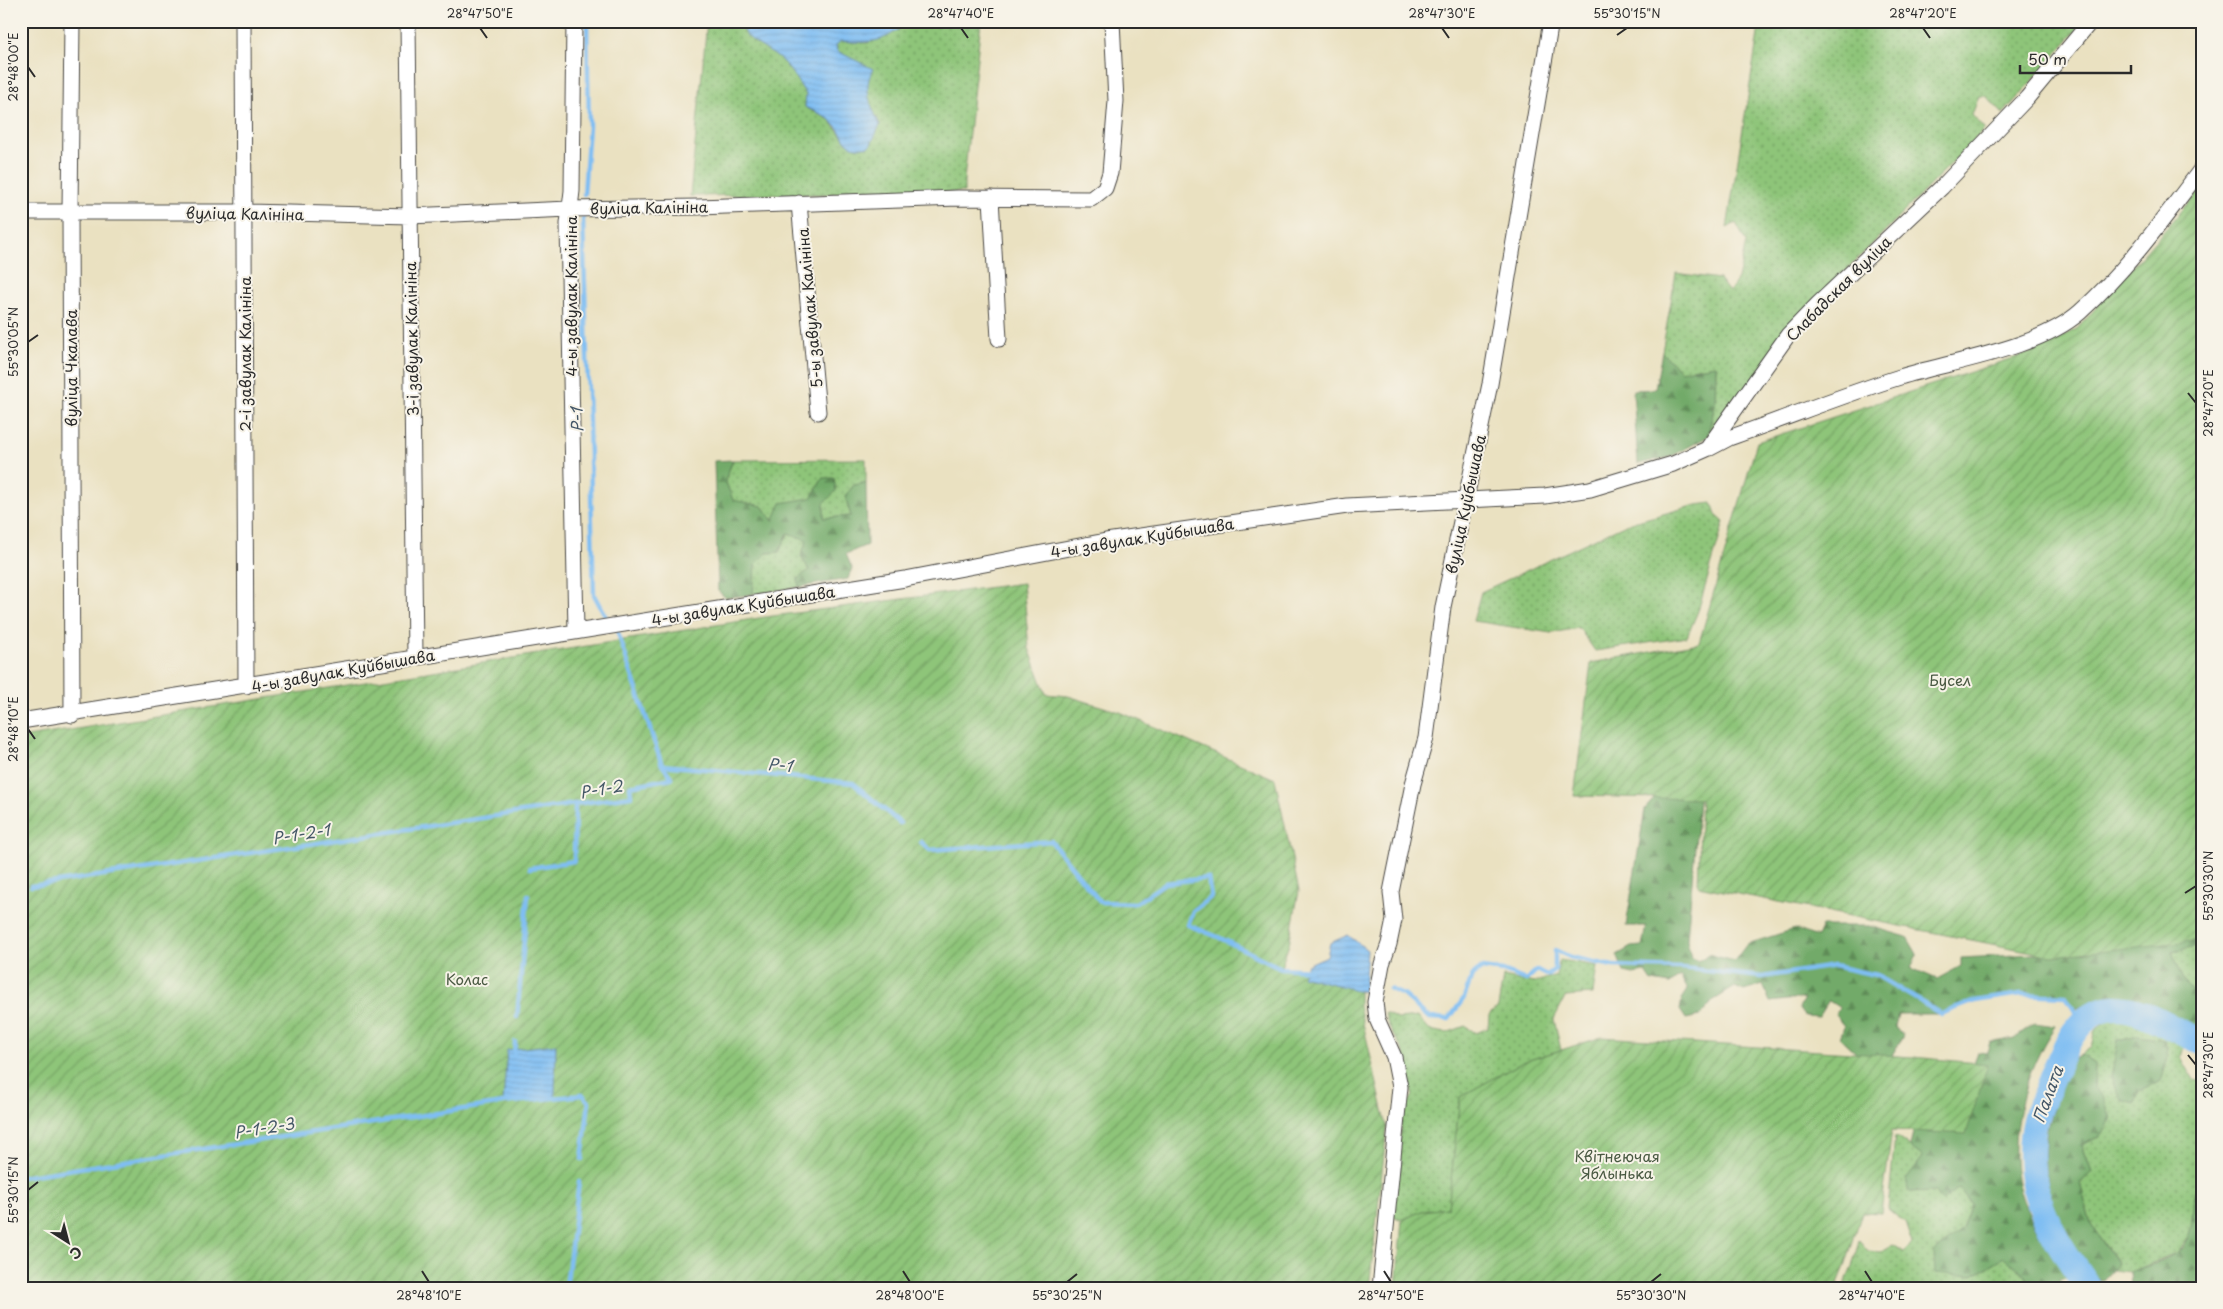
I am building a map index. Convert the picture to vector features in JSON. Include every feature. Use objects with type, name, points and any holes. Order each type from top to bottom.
[{"type":"street","name":"вуліца Чкалава","points":[[72,21],[70,212],[72,715]]},
{"type":"street","name":"2-і завулак Калініна","points":[[243,21],[246,686]]},
{"type":"street","name":"3-і завулак Калініна","points":[[408,21],[415,657]]},
{"type":"street","name":"4-ы завулак Калініна","points":[[574,21],[572,191],[568,224],[576,631]]},
{"type":"street","name":"вуліца Калініна","points":[[21,212],[243,212],[410,216],[569,208],[991,198],[1082,201],[1098,196],[1105,188],[1110,173],[1116,101],[1112,21]]},
{"type":"street","name":"вуліца Куйбышава","points":[[1380,1288],[1400,1087],[1394,1057],[1377,1019],[1374,1002],[1394,920],[1391,892],[1413,784],[1426,738],[1443,607],[1490,384],[1551,21]]},
{"type":"street","name":"Слабадская вуліца","points":[[1707,449],[1788,336],[1818,304],[1942,186],[2027,98],[2091,21]]},
{"type":"street","points":[[1465,499],[1545,496],[1590,489],[1673,464],[1729,438],[1899,378],[2019,344],[2058,327],[2079,312],[2143,244],[2202,168]]},
{"type":"street","points":[[991,198],[999,339]]},
{"type":"street","name":"5-ы завулак Калініна","points":[[799,203],[818,412]]},
{"type":"street","name":"4-ы завулак Куйбышава","points":[[21,722],[905,579],[1106,541],[1347,506],[1465,499]]},
{"type":"green space","points":[[707,21],[739,21],[746,35],[788,67],[806,94],[805,107],[830,120],[847,143],[880,125],[868,100],[867,80],[837,51],[835,45],[841,41],[867,43],[899,30],[900,21],[981,21],[964,192],[690,196]]},
{"type":"green space","points":[[1760,21],[2085,21],[2003,114],[1986,96],[1979,96],[1972,115],[1985,129],[1840,277],[1707,437],[1715,405],[1716,365],[1680,371],[1662,352],[1676,273],[1719,279],[1729,292],[1738,279],[1746,242],[1736,223],[1727,228]]},
{"type":"green space","name":"Бусел","points":[[2202,188],[2202,940],[2052,956],[1698,886],[1701,799],[1574,796],[1591,663],[1699,643],[1757,442],[2035,351],[2078,328]]},
{"type":"green space","points":[[1662,352],[1680,371],[1716,365],[1715,405],[1707,437],[1670,457],[1638,464],[1633,390],[1655,389]]},
{"type":"green space","points":[[866,459],[866,483],[854,485],[845,496],[851,516],[824,519],[823,478],[811,498],[781,504],[774,522],[762,506],[733,501],[725,480],[733,460]]},
{"type":"green space","points":[[733,460],[725,480],[733,500],[762,506],[773,521],[781,503],[811,498],[823,478],[834,478],[836,491],[824,503],[824,518],[851,516],[845,496],[854,485],[866,483],[867,545],[846,554],[852,568],[848,579],[799,587],[798,579],[809,570],[801,556],[807,540],[788,533],[779,552],[767,553],[755,565],[753,594],[726,598],[718,591],[714,461]]},
{"type":"green space","points":[[1712,503],[1716,515],[1724,522],[1698,611],[1687,637],[1595,651],[1579,628],[1551,633],[1473,621],[1481,592],[1626,524],[1696,505]]},
{"type":"green space","points":[[788,533],[807,539],[809,570],[798,579],[799,587],[753,594],[755,565],[767,553],[779,552]]},
{"type":"green space","name":"Колас","points":[[1023,583],[1029,648],[1046,694],[1068,696],[1120,712],[1275,779],[1299,891],[1289,944],[1281,967],[1359,973],[1359,1006],[1387,1127],[1369,1288],[21,1288],[21,738],[765,617]]},
{"type":"green space","points":[[1663,788],[1700,789],[1687,940],[1691,958],[1699,961],[1708,954],[1734,961],[1747,944],[1795,929],[1817,937],[1822,926],[1869,926],[1907,937],[1917,954],[1911,968],[1937,979],[1961,966],[1961,958],[2071,952],[2202,924],[2202,946],[2172,952],[2186,985],[2202,1001],[2202,1033],[2170,1020],[2135,998],[2105,997],[2073,1010],[2066,996],[2021,994],[1975,1001],[1941,1014],[1898,1014],[1895,1026],[1903,1036],[1891,1057],[1858,1055],[1840,1038],[1844,1026],[1835,1015],[1840,1008],[1829,1001],[1819,1017],[1805,1016],[1799,1008],[1804,998],[1770,1002],[1763,985],[1744,991],[1735,987],[1714,1000],[1700,1016],[1686,1019],[1680,1010],[1682,999],[1688,990],[1680,976],[1670,984],[1652,981],[1646,972],[1633,974],[1624,972],[1617,955],[1631,947],[1642,946],[1646,926],[1626,926],[1645,809]]},
{"type":"green space","points":[[2202,946],[2202,1001],[2186,985],[2172,952]]},
{"type":"green space","points":[[1560,960],[1597,966],[1593,994],[1566,996],[1554,1019],[1561,1050],[1523,1062],[1460,1097],[1448,1208],[1422,1211],[1402,1220],[1393,1216],[1403,1102],[1409,1102],[1413,1095],[1404,1054],[1389,1026],[1385,1013],[1398,1019],[1418,1017],[1429,1030],[1446,1033],[1465,1026],[1476,1033],[1488,1028],[1489,1015],[1498,1007],[1503,977],[1534,983],[1556,975]]},
{"type":"green space","points":[[2109,1020],[2137,1021],[2185,1043],[2181,1057],[2194,1080],[2202,1082],[2202,1183],[2196,1190],[2191,1233],[2176,1254],[2130,1272],[2113,1270],[2118,1263],[2091,1225],[2080,1183],[2092,1172],[2082,1145],[2100,1136],[2103,1097],[2094,1088],[2095,1064],[2081,1055],[2091,1047],[2095,1030]],"holes":[[[2138,1036],[2162,1079],[2139,1092],[2116,1059],[2118,1041]]]},
{"type":"green space","points":[[2035,1023],[2055,1026],[2035,1063],[2021,1104],[2015,1146],[2016,1167],[2019,1188],[2028,1212],[2069,1278],[2059,1279],[2062,1288],[2030,1288],[2026,1275],[2004,1257],[1973,1276],[1935,1273],[1934,1253],[1962,1229],[1971,1204],[1959,1188],[1942,1201],[1934,1191],[1909,1192],[1906,1179],[1923,1157],[1910,1147],[1914,1127],[1959,1099],[1977,1052],[1987,1053],[1990,1043],[2014,1038]]},
{"type":"green space","points":[[2138,1036],[2165,1040],[2168,1057],[2162,1079],[2139,1092],[2135,1104],[2122,1100],[2111,1077],[2118,1041]]},
{"type":"green space","name":"Квітнеючая Яблынька","points":[[1602,1037],[1913,1057],[1988,1064],[1966,1134],[1892,1130],[1881,1213],[1862,1212],[1846,1264],[1836,1288],[1396,1288],[1402,1220],[1422,1211],[1448,1208],[1460,1097],[1523,1062]]},
{"type":"green space","points":[[2081,1055],[2095,1064],[2094,1088],[2103,1097],[2111,1118],[2100,1136],[2082,1145],[2092,1172],[2080,1183],[2091,1225],[2118,1264],[2103,1280],[2090,1279],[2070,1243],[2054,1208],[2048,1190],[2045,1171],[2045,1151],[2049,1120],[2071,1061]]},
{"type":"green space","points":[[1895,1136],[1924,1157],[1906,1179],[1959,1188],[1971,1204],[1962,1229],[1934,1253],[1973,1276],[2004,1257],[2026,1275],[2030,1288],[1843,1288],[1852,1267],[1859,1240],[1868,1251],[1880,1252],[1892,1245],[1904,1252],[1912,1244],[1905,1223],[1888,1209]]},
{"type":"green space","points":[[2202,1183],[2202,1288],[2131,1288],[2130,1272],[2168,1259],[2184,1245],[2189,1236],[2194,1198]]},
{"type":"water","points":[[739,21],[900,21],[899,29],[878,40],[865,42],[841,41],[836,45],[837,51],[873,69],[868,90],[871,104],[880,125],[870,146],[861,147],[849,144],[835,125],[827,118],[805,107],[806,94],[788,67],[746,35]]},
{"type":"water","points":[[1348,935],[1367,950],[1364,992],[1302,976],[1307,965],[1327,956],[1330,943]]},
{"type":"water","points":[[556,1044],[555,1096],[503,1103],[507,1050]]},
{"type":"waterway","name":"P-1","points":[[584,194],[589,126],[587,21]]},
{"type":"waterway","name":"P-1","points":[[583,219],[594,595],[606,617]]},
{"type":"waterway","name":"P-1","points":[[618,633],[662,765],[853,783],[900,823]]},
{"type":"waterway","name":"P-1-2","points":[[530,868],[574,861],[575,804],[631,796],[630,786],[672,778],[662,765]]},
{"type":"waterway","name":"P-1-2-1","points":[[31,886],[575,804]]},
{"type":"waterway","points":[[921,842],[930,850],[1051,841],[1100,902],[1136,903],[1165,883],[1208,878],[1211,897],[1193,911],[1188,925],[1218,937],[1281,968],[1310,970]]},
{"type":"waterway","name":"P-1-2","points":[[517,1017],[528,895]]},
{"type":"waterway","points":[[1390,989],[1403,995],[1429,1018],[1449,1019],[1464,998],[1472,976],[1482,968],[1503,971],[1526,980],[1537,970],[1547,975],[1555,969],[1555,950],[1570,957],[1613,966],[1682,968],[1762,977],[1834,966],[1876,975],[1941,1014],[1975,1001],[2021,994],[2066,996],[2082,1024]]},
{"type":"waterway","name":"Палата","points":[[2089,1288],[2051,1228],[2039,1202],[2032,1171],[2031,1145],[2033,1128],[2059,1061],[2071,1036],[2079,1026],[2089,1017],[2101,1011],[2114,1008],[2137,1011],[2202,1041]]},
{"type":"waterway","name":"P-1-2","points":[[514,1053],[515,1042]]},
{"type":"waterway","name":"P-1-2-3","points":[[21,1177],[503,1103],[583,1095],[589,1102],[582,1159]]},
{"type":"waterway","points":[[566,1288],[579,1182]]}]
